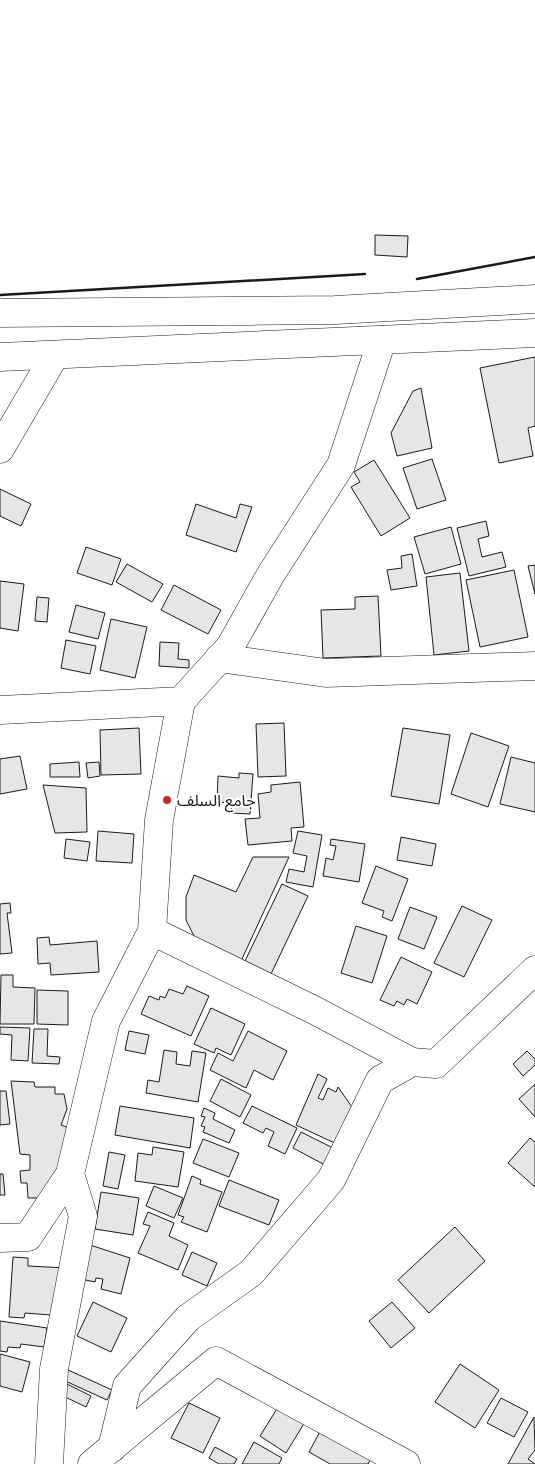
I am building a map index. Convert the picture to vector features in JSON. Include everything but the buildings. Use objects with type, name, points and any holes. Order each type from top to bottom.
[{"type":"street","points":[[0,313],[335,310],[535,298]]},
{"type":"street","points":[[0,357],[535,333]]},
{"type":"street","points":[[0,1238],[28,1237],[70,1174],[106,1022],[152,931],[159,820],[181,701],[230,647],[271,574],[341,465],[382,340]]},
{"type":"street","points":[[0,449],[55,355]]},
{"type":"street","points":[[219,658],[326,673],[535,666]]},
{"type":"street","points":[[0,710],[181,701]]},
{"type":"street","points":[[152,931],[314,1010],[412,1062],[436,1064],[535,970]]},
{"type":"street","points":[[102,1456],[127,1386],[188,1318],[251,1274],[331,1180],[380,1080],[412,1062]]},
{"type":"street","points":[[49,1464],[54,1370],[83,1216],[70,1174]]},
{"type":"street","points":[[102,1456],[216,1361],[405,1464]]},
{"type":"wall","points":[[417,279],[535,257]]},
{"type":"wall","points":[[0,295],[365,274]]},
{"type":"place","name":"جامع السلف","points":[[167,800]]}]
